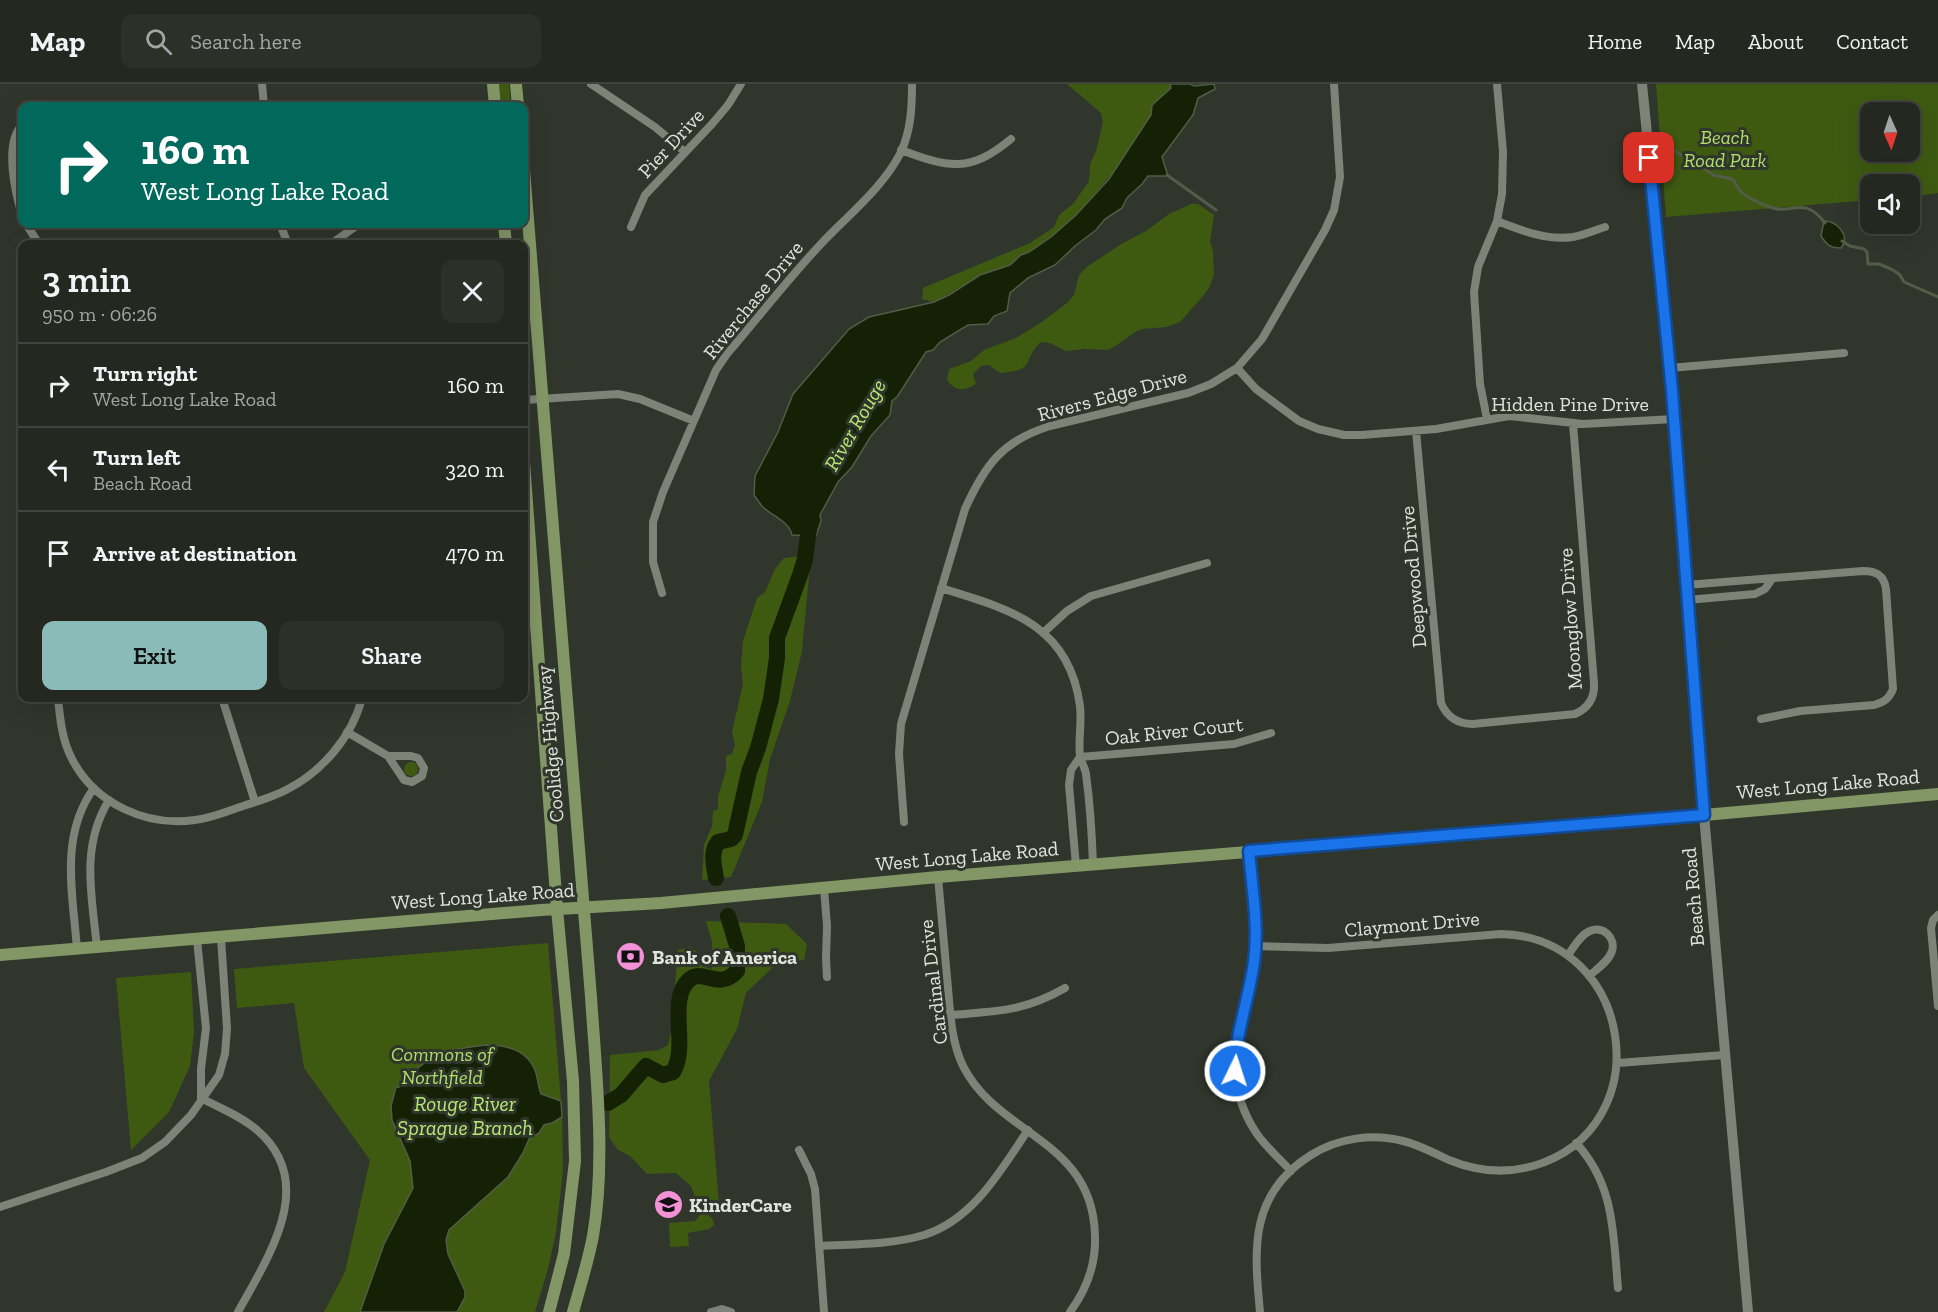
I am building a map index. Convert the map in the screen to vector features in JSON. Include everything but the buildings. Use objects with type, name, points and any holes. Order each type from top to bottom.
[{"type":"main road","points":[[493,84],[495,102]]},
{"type":"main road","points":[[516,84],[518,102]]},
{"type":"main road","name":"Coolidge Highway","points":[[528,241],[597,1088],[599,1157],[593,1236],[573,1312]]},
{"type":"main road","name":"Coolidge Highway","points":[[528,514],[546,750],[557,784],[557,909],[573,1081],[575,1161],[564,1254],[549,1312]]},
{"type":"main road","points":[[546,750],[555,759],[564,762],[571,760]]},
{"type":"main road","points":[[557,784],[574,797]]},
{"type":"main road","name":"West Long Lake Road","points":[[0,955],[1938,794]]},
{"type":"main road","points":[[570,1049],[579,1058],[595,1054]]},
{"type":"main road","points":[[573,1081],[582,1077],[588,1078],[597,1088]]},
{"type":"street","points":[[262,84],[264,102]]},
{"type":"street","points":[[591,84],[655,127],[686,152]]},
{"type":"street","name":"Pier Drive","points":[[631,228],[641,201],[728,105],[741,84]]},
{"type":"street","name":"Riverchase Drive","points":[[662,593],[653,562],[653,522],[663,492],[716,370],[802,265],[880,183],[895,163],[910,119],[912,84]]},
{"type":"street","name":"Rivers Edge Drive","points":[[904,822],[899,754],[901,724],[965,509],[978,480],[1004,450],[1037,430],[1201,389],[1237,368],[1262,339],[1325,230],[1334,210],[1340,177],[1334,84]]},
{"type":"street","points":[[1487,419],[1480,384],[1474,292],[1479,267],[1497,221],[1502,194],[1504,167],[1497,84]]},
{"type":"street","name":"Beach Road","points":[[1642,84],[1670,368],[1704,815],[1748,1312]]},
{"type":"street","points":[[18,131],[12,150],[18,200]]},
{"type":"street","points":[[901,150],[933,161],[966,164],[982,160],[1011,139]]},
{"type":"street","points":[[1497,221],[1532,233],[1557,237],[1574,236],[1605,227]]},
{"type":"street","points":[[337,240],[353,228]]},
{"type":"street","points":[[1670,368],[1844,353]]},
{"type":"street","name":"Hidden Pine Drive","points":[[1237,368],[1256,389],[1287,414],[1318,429],[1353,435],[1416,431],[1487,419],[1518,417],[1573,424],[1674,419]]},
{"type":"street","points":[[528,400],[618,394],[640,399],[694,421]]},
{"type":"street","name":"Moonglow Drive","points":[[1451,717],[1461,723],[1473,724],[1567,716],[1581,711],[1593,696],[1594,683],[1573,424]]},
{"type":"street","name":"Deepwood Drive","points":[[1416,431],[1440,696],[1443,707],[1451,717]]},
{"type":"street","points":[[1043,633],[1067,611],[1091,596],[1207,563]]},
{"type":"street","points":[[1686,585],[1863,571],[1879,574],[1885,583],[1893,689],[1884,703],[1800,711],[1761,719]]},
{"type":"street","points":[[1687,600],[1755,594],[1764,589],[1772,579]]},
{"type":"street","points":[[941,588],[1022,616],[1043,633],[1064,658],[1077,689],[1081,718],[1080,757],[1085,769],[1087,784],[1093,865]]},
{"type":"street","points":[[58,702],[67,747],[78,769],[94,788],[108,800],[138,815],[171,821],[198,820],[255,802],[285,791],[307,778],[324,763],[347,732],[361,702]]},
{"type":"street","points":[[223,702],[255,802]]},
{"type":"street","points":[[347,732],[388,756]]},
{"type":"street","name":"Oak River Court","points":[[1080,757],[1234,744],[1271,733]]},
{"type":"street","points":[[1076,866],[1070,785],[1071,770],[1080,757]]},
{"type":"street","points":[[77,949],[71,881],[71,849],[79,816],[94,788]]},
{"type":"street","points":[[97,948],[90,851],[98,819],[108,800]]},
{"type":"street","points":[[1249,851],[1256,946],[1235,1057],[1237,1086],[1240,1100],[1251,1125],[1291,1171]]},
{"type":"street","name":"Cardinal Drive","points":[[938,877],[955,1043],[969,1077],[993,1104],[1056,1151],[1073,1170],[1086,1192],[1093,1216],[1095,1244],[1093,1262],[1083,1293],[1071,1312]]},
{"type":"street","points":[[824,888],[827,977]]},
{"type":"street","points":[[1938,915],[1933,920],[1931,928],[1938,1005]]},
{"type":"street","points":[[1568,956],[1588,932],[1597,929],[1607,933],[1612,942],[1612,952],[1589,976]]},
{"type":"street","name":"Claymont Drive","points":[[1256,946],[1328,948],[1511,934],[1539,941],[1568,956],[1589,976],[1612,1015],[1618,1043],[1618,1063],[1611,1092],[1601,1113],[1576,1143],[1555,1157],[1533,1166],[1491,1171],[1465,1166],[1404,1141],[1389,1138],[1345,1141],[1324,1148],[1307,1158],[1282,1180],[1269,1200],[1259,1224],[1255,1258],[1260,1312]]},
{"type":"street","points":[[0,1207],[142,1158],[178,1130],[219,1075],[225,1054],[227,1028],[221,938]]},
{"type":"street","points":[[197,940],[206,1028],[201,1069],[201,1098]]},
{"type":"street","points":[[1935,967],[1938,955]]},
{"type":"street","points":[[951,1016],[1020,1008],[1041,1001],[1065,988]]},
{"type":"street","points":[[1618,1063],[1724,1055]]},
{"type":"street","points":[[201,1098],[257,1129],[273,1149],[284,1175],[287,1195],[281,1227],[241,1310]]},
{"type":"street","points":[[819,1246],[900,1240],[922,1236],[950,1224],[977,1200],[1028,1130]]},
{"type":"street","points":[[1576,1143],[1594,1167],[1606,1191],[1618,1288]]},
{"type":"street","points":[[799,1150],[811,1174],[815,1189],[824,1312]]},
{"type":"street","points":[[711,1312],[722,1309],[731,1312]]},
{"type":"green space","points":[[499,84],[509,84],[511,102],[501,102]]},
{"type":"green space","points":[[1067,84],[1170,84],[1171,88],[1152,105],[1151,115],[1117,168],[1076,215],[1051,237],[1021,255],[1011,265],[962,286],[934,302],[922,299],[923,288],[1030,243],[1054,227],[1059,215],[1073,204],[1089,181],[1090,164],[1096,151],[1103,122],[1101,113]]},
{"type":"green space","name":"Beach Road Park","points":[[1656,84],[1938,84],[1938,193],[1920,196],[1920,174],[1860,174],[1860,201],[1666,217]]},
{"type":"green space","points":[[1191,204],[1198,204],[1214,215],[1210,241],[1213,251],[1214,275],[1209,288],[1180,322],[1166,327],[1142,329],[1108,350],[1066,351],[1050,343],[1041,342],[1031,354],[1025,367],[1020,370],[1000,373],[989,365],[981,366],[973,374],[976,384],[964,389],[954,387],[947,380],[949,369],[971,361],[984,350],[1016,338],[1067,303],[1074,295],[1079,275],[1088,266],[1146,231],[1169,214]]},
{"type":"green space","points":[[811,555],[802,651],[790,701],[770,759],[762,802],[731,877],[702,880],[704,845],[712,826],[713,811],[718,809],[718,797],[726,770],[726,756],[732,754],[735,745],[732,732],[743,684],[741,666],[743,641],[757,598],[765,592],[775,569],[784,558]]},
{"type":"green space","points":[[411,762],[416,764],[418,769],[416,774],[411,776],[406,774],[404,769],[406,764]]},
{"type":"green space","points":[[706,921],[786,924],[807,944],[804,960],[775,965],[746,993],[737,1029],[709,1081],[719,1204],[698,1205],[691,1186],[676,1173],[647,1174],[630,1156],[618,1150],[609,1137],[610,1055],[659,1050],[668,1045],[678,950],[691,947],[699,954],[702,966],[712,969],[712,942]]},
{"type":"green space","name":"Commons of Northfield","points":[[548,943],[562,1113],[563,1171],[556,1232],[535,1312],[324,1312],[345,1272],[370,1160],[304,1068],[294,1003],[237,1008],[234,969]]},
{"type":"green space","points":[[191,972],[194,1032],[190,1066],[169,1112],[131,1150],[116,978]]},
{"type":"green space","points":[[700,1215],[708,1215],[713,1219],[714,1225],[709,1229],[688,1233],[689,1246],[670,1247],[669,1223],[695,1221]]},
{"type":"water","points":[[1170,84],[1194,86],[1214,84],[1215,89],[1198,98],[1193,115],[1162,157],[1168,176],[1148,176],[1127,198],[1122,208],[1105,219],[1096,230],[1055,265],[1028,278],[1010,293],[1007,311],[994,316],[988,324],[968,325],[940,342],[933,350],[926,352],[897,397],[892,401],[890,415],[871,436],[852,467],[838,482],[820,515],[821,521],[816,536],[792,535],[788,526],[763,507],[754,495],[755,476],[778,432],[793,394],[849,329],[869,317],[934,302],[980,275],[1010,265],[1021,255],[1051,237],[1076,215],[1109,179],[1151,115],[1152,105],[1171,88]]},
{"type":"water","points":[[1824,221],[1838,226],[1841,230],[1844,243],[1841,248],[1829,245],[1821,236]]},
{"type":"water","name":"Rouge River Sprague Branch","points":[[487,1045],[502,1046],[522,1053],[535,1070],[541,1094],[561,1101],[562,1117],[544,1125],[539,1133],[529,1139],[508,1177],[449,1230],[446,1240],[448,1254],[465,1291],[465,1297],[457,1312],[360,1312],[384,1244],[413,1188],[410,1161],[392,1120],[391,1106],[396,1087],[399,1087],[428,1060],[438,1055]]},
{"type":"waterway","points":[[1663,142],[1713,175],[1732,179],[1746,196],[1778,209],[1804,208],[1810,210],[1825,223]]},
{"type":"waterway","points":[[1167,175],[1216,210]]},
{"type":"waterway","points":[[1842,241],[1850,246],[1864,249],[1867,252],[1868,264],[1879,264],[1893,270],[1904,282],[1938,297]]},
{"type":"waterway","name":"River Rouge","points":[[716,878],[714,850],[718,842],[731,839],[735,835],[749,772],[771,699],[777,658],[777,638],[805,559],[811,513]]},
{"type":"waterway","name":"River Rouge","points":[[608,1103],[621,1095],[646,1066],[663,1075],[673,1072],[679,1049],[678,1011],[683,989],[694,977],[717,980],[730,977],[737,971],[737,946],[728,916]]},
{"type":"place","name":"Bank of America","points":[[631,957]]},
{"type":"place","name":"KinderCare","points":[[668,1205]]},
{"type":"route","points":[[1235,1071],[1237,1042],[1250,988],[1256,946],[1249,851],[1704,815],[1672,391],[1649,158]]}]
